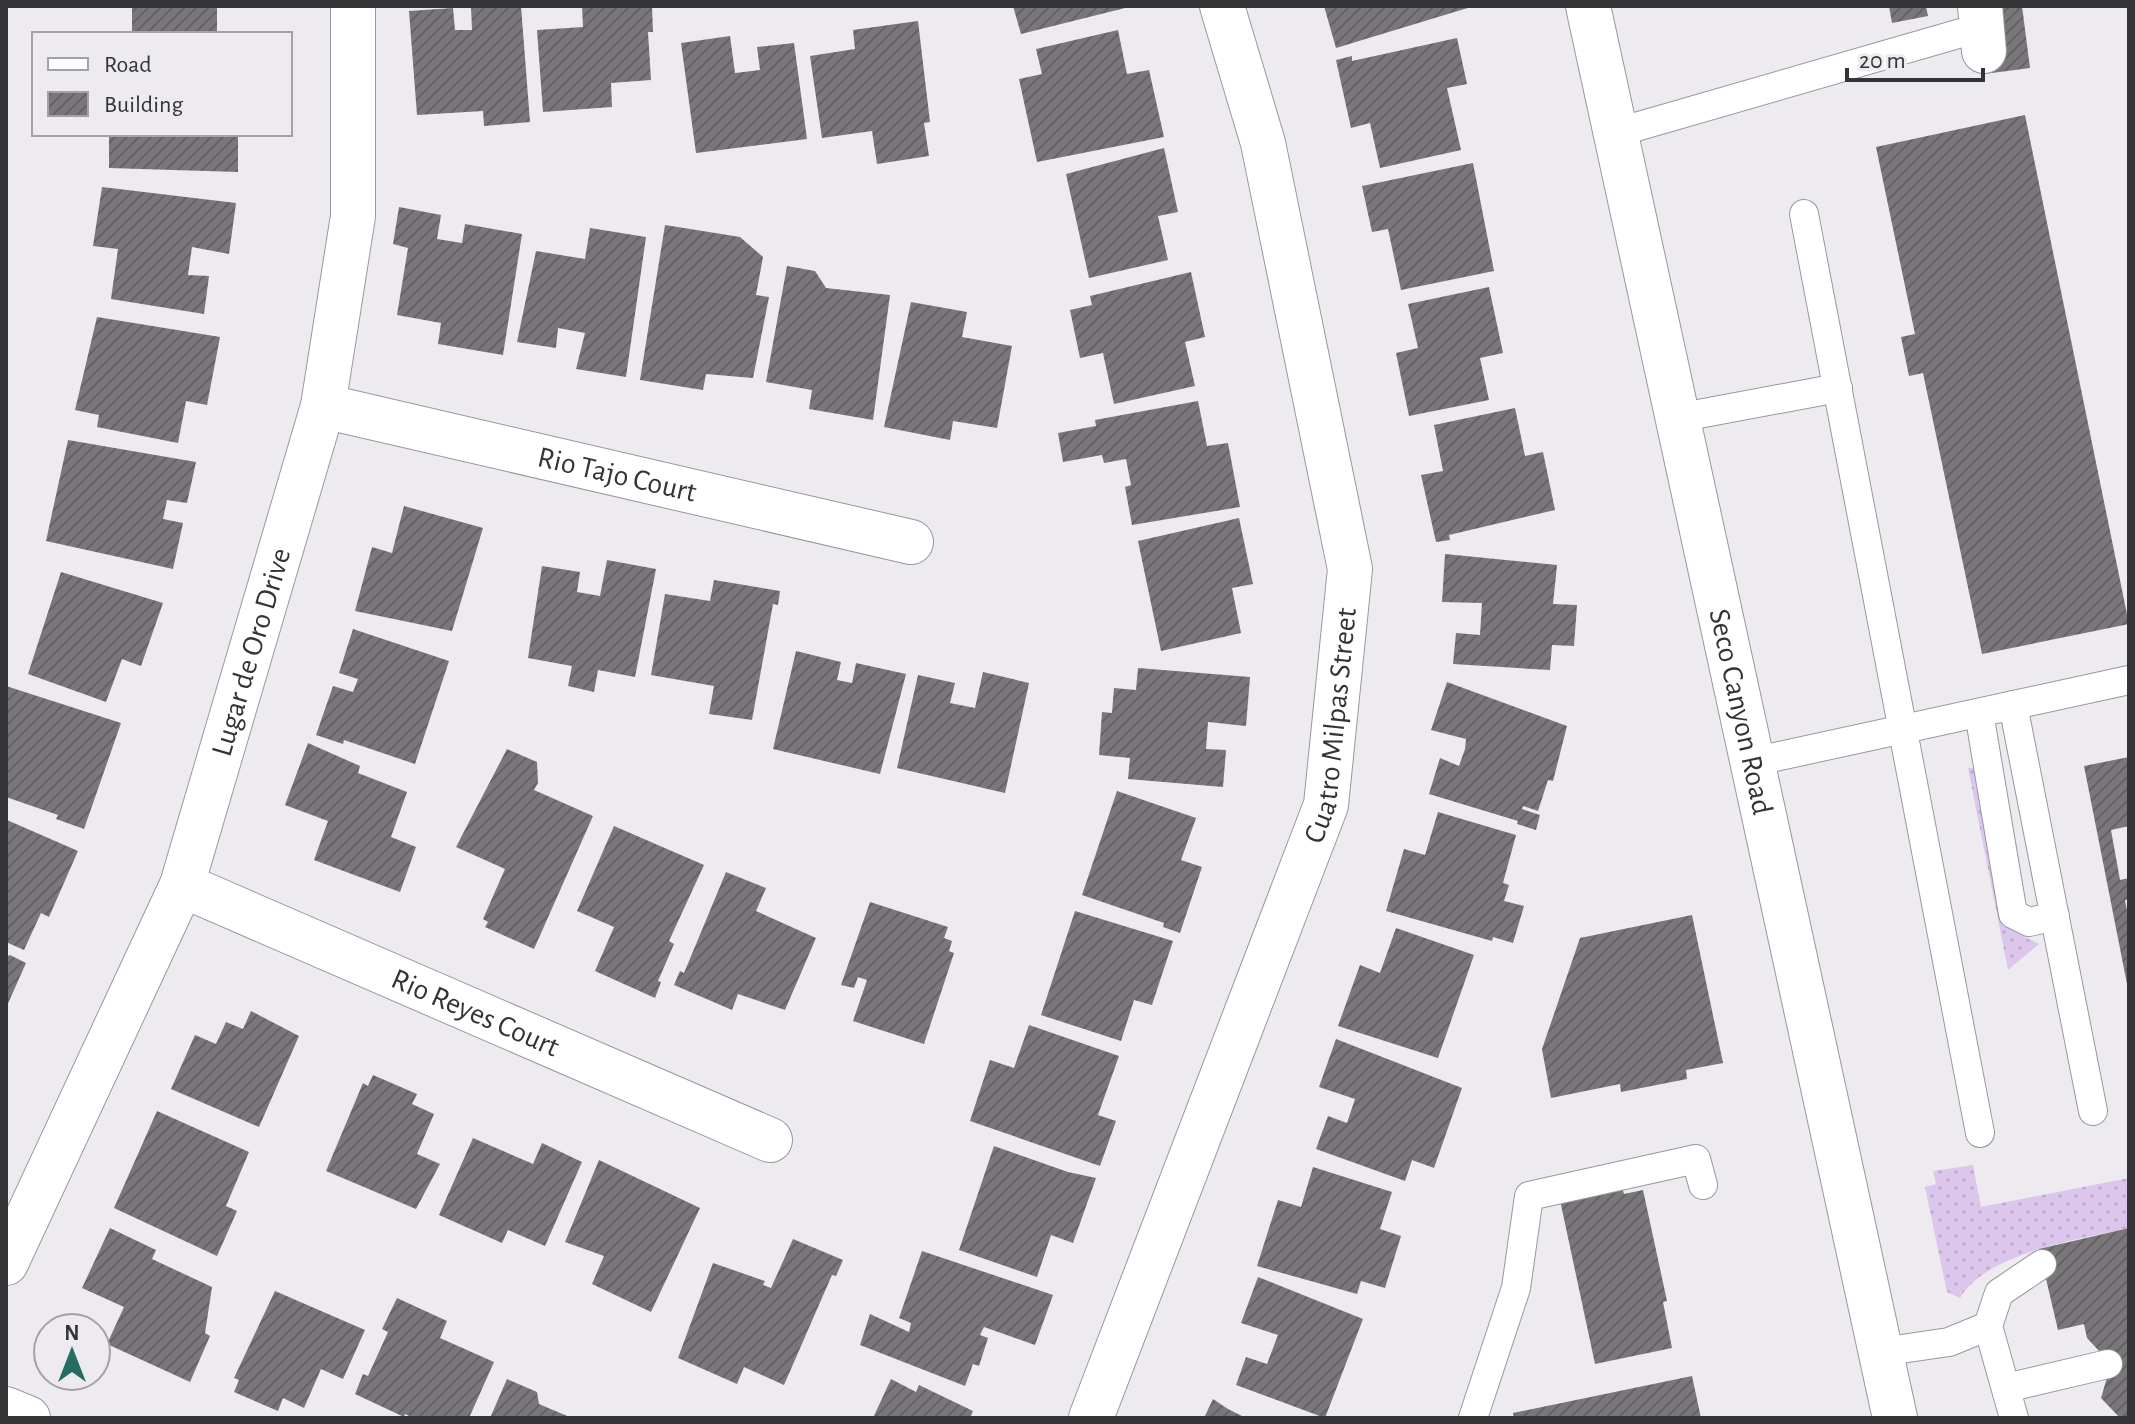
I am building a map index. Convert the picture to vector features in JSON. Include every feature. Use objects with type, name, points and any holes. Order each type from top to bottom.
[{"type":"street","name":"Lugar de Oro Drive","points":[[6,1263],[182,885],[323,406],[353,216],[353,6]]},
{"type":"street","name":"Cuatro Milpas Street","points":[[1091,1418],[1326,805],[1350,569],[1263,143],[1222,6]]},
{"type":"street","name":"Seco Canyon Road","points":[[1588,6],[1895,1418]]},
{"type":"street","name":"Rio Tajo Court","points":[[323,406],[911,542]]},
{"type":"street","name":"Rio Reyes Court","points":[[182,885],[770,1140]]},
{"type":"street","points":[[6,1409],[28,1418]]},
{"type":"lane","points":[[1615,133],[1982,28]]},
{"type":"lane","points":[[1804,214],[1980,1133]]},
{"type":"lane","points":[[1677,418],[1838,388]]},
{"type":"lane","points":[[1752,762],[2129,680]]},
{"type":"lane","points":[[2013,705],[2093,1111]]},
{"type":"lane","points":[[1979,713],[2013,914],[2029,922],[2055,916]]},
{"type":"lane","points":[[1473,1418],[1516,1288],[1529,1196],[1696,1159],[1703,1185]]},
{"type":"lane","points":[[2014,1418],[1988,1326],[1999,1293],[2042,1264]]},
{"type":"lane","points":[[1881,1352],[1949,1342],[1988,1326]]},
{"type":"lane","points":[[2006,1388],[2108,1364]]},
{"type":"shaded area","points":[[1968,768],[1977,768],[2003,916],[2011,930],[2039,944],[2008,970]]},
{"type":"shaded area","points":[[1973,1165],[1981,1207],[2129,1178],[2129,1228],[2062,1243],[2013,1259],[1973,1282],[1960,1298],[1947,1292],[1925,1187],[1936,1184],[1933,1171]]},
{"type":"building","points":[[132,6],[217,6],[217,32],[132,32]]},
{"type":"building","points":[[521,6],[530,122],[484,126],[483,111],[417,115],[409,11],[453,8],[455,30],[472,30],[471,7]]},
{"type":"building","points":[[582,6],[652,6],[653,32],[648,32],[651,80],[611,83],[612,107],[543,112],[537,30],[583,27]]},
{"type":"building","points":[[1013,6],[1128,6],[1129,7],[1021,34]]},
{"type":"building","points":[[1324,6],[1471,6],[1471,7],[1336,48]]},
{"type":"building","points":[[1889,6],[1926,6],[1928,16],[1892,23]]},
{"type":"building","points":[[1984,6],[2022,6],[2030,68],[1992,73]]},
{"type":"building","points":[[918,21],[930,122],[924,123],[929,156],[877,164],[872,131],[822,138],[810,56],[855,49],[853,30]]},
{"type":"building","points":[[1118,30],[1127,74],[1149,70],[1164,137],[1037,162],[1019,79],[1042,74],[1036,49]]},
{"type":"building","points":[[730,36],[735,73],[760,70],[757,47],[794,43],[807,139],[696,153],[681,43]]},
{"type":"building","points":[[1457,38],[1467,84],[1447,88],[1461,150],[1380,168],[1370,123],[1351,128],[1336,60],[1352,56],[1352,61]]},
{"type":"building","points":[[2025,115],[2129,624],[1982,654],[1923,373],[1909,376],[1901,337],[1915,334],[1876,147]]},
{"type":"building","points":[[109,136],[238,136],[238,172],[109,168]]},
{"type":"building","points":[[1164,148],[1178,212],[1158,216],[1168,260],[1089,278],[1066,174]]},
{"type":"building","points":[[1473,163],[1494,271],[1401,290],[1388,229],[1372,232],[1362,186]]},
{"type":"building","points":[[102,187],[236,203],[229,254],[192,247],[188,275],[209,276],[204,314],[111,299],[118,249],[93,246]]},
{"type":"building","points":[[399,207],[441,215],[437,239],[462,243],[465,224],[522,234],[503,355],[438,344],[441,323],[397,315],[408,248],[393,244]]},
{"type":"building","points":[[665,225],[740,237],[763,257],[756,295],[769,297],[753,378],[706,374],[703,390],[640,380]]},
{"type":"building","points":[[590,228],[646,237],[626,377],[576,369],[585,333],[558,328],[556,348],[517,342],[536,251],[585,259]]},
{"type":"building","points":[[787,266],[815,271],[826,288],[890,295],[873,420],[809,409],[812,390],[766,382]]},
{"type":"building","points":[[1191,272],[1205,337],[1185,342],[1195,386],[1114,404],[1103,353],[1080,358],[1070,310],[1092,305],[1090,296]]},
{"type":"building","points":[[1489,287],[1503,353],[1480,358],[1489,400],[1409,416],[1396,353],[1418,348],[1408,304]]},
{"type":"building","points":[[911,302],[967,312],[962,337],[1012,346],[997,428],[953,421],[950,440],[884,427]]},
{"type":"building","points":[[97,317],[220,337],[207,405],[186,401],[178,443],[97,427],[99,415],[75,410]]},
{"type":"building","points":[[1198,401],[1207,446],[1228,443],[1240,507],[1132,525],[1125,487],[1131,485],[1126,459],[1104,463],[1102,455],[1063,462],[1058,433],[1096,426],[1095,420]]},
{"type":"building","points":[[1515,408],[1525,456],[1543,452],[1555,510],[1449,535],[1450,540],[1436,542],[1421,475],[1443,471],[1434,425]]},
{"type":"building","points":[[68,440],[196,462],[187,503],[167,500],[163,519],[183,523],[173,569],[46,541]]},
{"type":"building","points":[[404,506],[483,528],[452,631],[355,611],[372,547],[392,553]]},
{"type":"building","points":[[1239,518],[1253,584],[1232,588],[1241,633],[1161,651],[1138,541]]},
{"type":"building","points":[[1445,554],[1557,565],[1553,604],[1577,605],[1574,646],[1552,645],[1550,670],[1453,664],[1456,633],[1480,635],[1482,603],[1442,602]]},
{"type":"building","points":[[607,560],[656,569],[635,677],[598,670],[594,692],[568,686],[572,666],[528,658],[542,566],[580,572],[577,592],[600,596]]},
{"type":"building","points":[[61,572],[163,603],[141,666],[122,659],[106,702],[28,674]]},
{"type":"building","points":[[714,580],[780,591],[778,605],[773,604],[752,720],[709,714],[714,686],[651,675],[665,594],[710,601]]},
{"type":"building","points":[[353,629],[449,661],[415,764],[344,740],[343,744],[316,735],[333,686],[353,692],[358,679],[339,673]]},
{"type":"building","points":[[796,651],[841,662],[837,680],[852,683],[856,663],[906,674],[880,774],[773,749]]},
{"type":"building","points":[[1138,668],[1250,677],[1246,726],[1208,722],[1206,749],[1226,750],[1223,787],[1128,779],[1130,758],[1099,755],[1102,712],[1112,713],[1114,688],[1136,690]]},
{"type":"building","points":[[983,672],[1029,683],[1005,793],[897,768],[918,675],[955,683],[950,703],[975,708]]},
{"type":"building","points":[[1447,682],[1567,726],[1553,781],[1548,780],[1538,811],[1523,806],[1522,809],[1540,815],[1536,830],[1517,824],[1518,821],[1429,794],[1440,758],[1459,766],[1465,749],[1466,739],[1431,730]]},
{"type":"building","points":[[6,686],[121,723],[84,829],[56,819],[58,815],[6,797]]},
{"type":"building","points":[[308,743],[360,766],[358,773],[407,792],[391,837],[416,847],[400,892],[314,860],[328,821],[285,805]]},
{"type":"building","points":[[507,749],[537,762],[538,783],[534,790],[593,816],[534,949],[485,927],[488,922],[483,919],[505,869],[456,847]]},
{"type":"building","points":[[2129,757],[2129,826],[2111,830],[2120,880],[2129,878],[2129,899],[2125,900],[2129,921],[2128,989],[2084,766]]},
{"type":"building","points":[[1117,791],[1196,818],[1181,860],[1202,867],[1180,933],[1163,927],[1164,923],[1082,895]]},
{"type":"building","points":[[1438,812],[1516,835],[1503,883],[1509,885],[1504,901],[1524,906],[1513,943],[1493,937],[1492,941],[1386,911],[1404,849],[1425,855]]},
{"type":"building","points":[[7,820],[78,851],[49,917],[41,913],[24,950],[6,942]]},
{"type":"building","points":[[614,826],[704,865],[669,941],[674,944],[658,981],[661,982],[655,998],[595,971],[614,927],[577,911]]},
{"type":"building","points":[[726,872],[766,888],[756,911],[816,938],[785,1010],[738,994],[732,1010],[674,985],[680,971],[684,973]]},
{"type":"building","points":[[870,902],[948,927],[944,938],[952,941],[949,951],[954,953],[924,1044],[853,1021],[867,980],[858,977],[854,988],[841,985]]},
{"type":"building","points":[[1075,911],[1173,941],[1152,1005],[1134,1000],[1121,1041],[1041,1015]]},
{"type":"building","points":[[1692,915],[1723,1063],[1686,1070],[1687,1079],[1621,1092],[1620,1084],[1551,1098],[1542,1049],[1580,938]]},
{"type":"building","points":[[1396,928],[1474,955],[1438,1058],[1338,1026],[1360,965],[1380,973]]},
{"type":"building","points":[[10,955],[26,963],[6,1008],[6,957]]},
{"type":"building","points":[[251,1011],[299,1036],[259,1127],[171,1089],[195,1035],[216,1044],[226,1022],[243,1029]]},
{"type":"building","points":[[1029,1025],[1119,1056],[1098,1115],[1116,1121],[1100,1166],[970,1121],[990,1060],[1014,1068]]},
{"type":"building","points":[[1336,1039],[1462,1088],[1434,1168],[1412,1160],[1405,1181],[1316,1149],[1328,1116],[1347,1123],[1355,1099],[1319,1087]]},
{"type":"building","points":[[373,1075],[417,1094],[412,1104],[434,1114],[417,1154],[440,1164],[416,1209],[326,1171],[363,1083],[368,1086]]},
{"type":"building","points":[[157,1111],[249,1152],[226,1206],[237,1211],[217,1256],[114,1208]]},
{"type":"building","points":[[473,1138],[533,1164],[542,1143],[582,1162],[545,1246],[508,1230],[502,1243],[439,1215]]},
{"type":"building","points":[[994,1146],[1068,1172],[1096,1178],[1073,1243],[1051,1235],[1037,1277],[959,1250]]},
{"type":"building","points":[[599,1160],[700,1208],[651,1312],[592,1284],[604,1256],[565,1242]]},
{"type":"building","points":[[1313,1167],[1392,1192],[1380,1229],[1401,1236],[1385,1288],[1361,1281],[1357,1294],[1257,1266],[1278,1200],[1301,1207]]},
{"type":"building","points":[[1622,1187],[1624,1194],[1643,1190],[1667,1301],[1663,1302],[1672,1348],[1595,1364],[1560,1200]]},
{"type":"building","points":[[110,1228],[156,1250],[152,1259],[212,1287],[205,1333],[210,1336],[190,1382],[112,1346],[112,1333],[124,1307],[82,1288]]},
{"type":"building","points":[[2129,1228],[2129,1418],[2120,1418],[2101,1398],[2111,1364],[2087,1338],[2084,1324],[2058,1330],[2039,1249]]},
{"type":"building","points":[[793,1239],[843,1260],[836,1276],[832,1275],[784,1385],[744,1367],[737,1384],[678,1358],[713,1263],[765,1281],[763,1285],[771,1288]]},
{"type":"building","points":[[922,1251],[1053,1295],[1035,1345],[984,1327],[980,1335],[988,1338],[979,1366],[973,1364],[965,1386],[860,1345],[870,1314],[909,1332],[911,1323],[899,1318]]},
{"type":"building","points":[[1258,1277],[1363,1319],[1325,1418],[1236,1385],[1246,1357],[1267,1364],[1278,1335],[1241,1323]]},
{"type":"building","points":[[275,1291],[365,1330],[343,1379],[321,1369],[304,1408],[283,1398],[278,1411],[234,1392],[239,1380],[234,1378]]},
{"type":"building","points":[[397,1298],[447,1321],[440,1338],[494,1362],[469,1418],[414,1418],[405,1414],[404,1417],[355,1394],[363,1374],[368,1376],[388,1332],[382,1329]]},
{"type":"building","points":[[1692,1376],[1701,1418],[1514,1418],[1513,1413]]},
{"type":"building","points":[[507,1379],[537,1392],[539,1404],[572,1418],[490,1418]]},
{"type":"building","points":[[891,1379],[916,1392],[919,1385],[973,1411],[970,1418],[873,1418]]},
{"type":"building","points":[[1213,1399],[1228,1409],[1246,1418],[1204,1418]]}]
